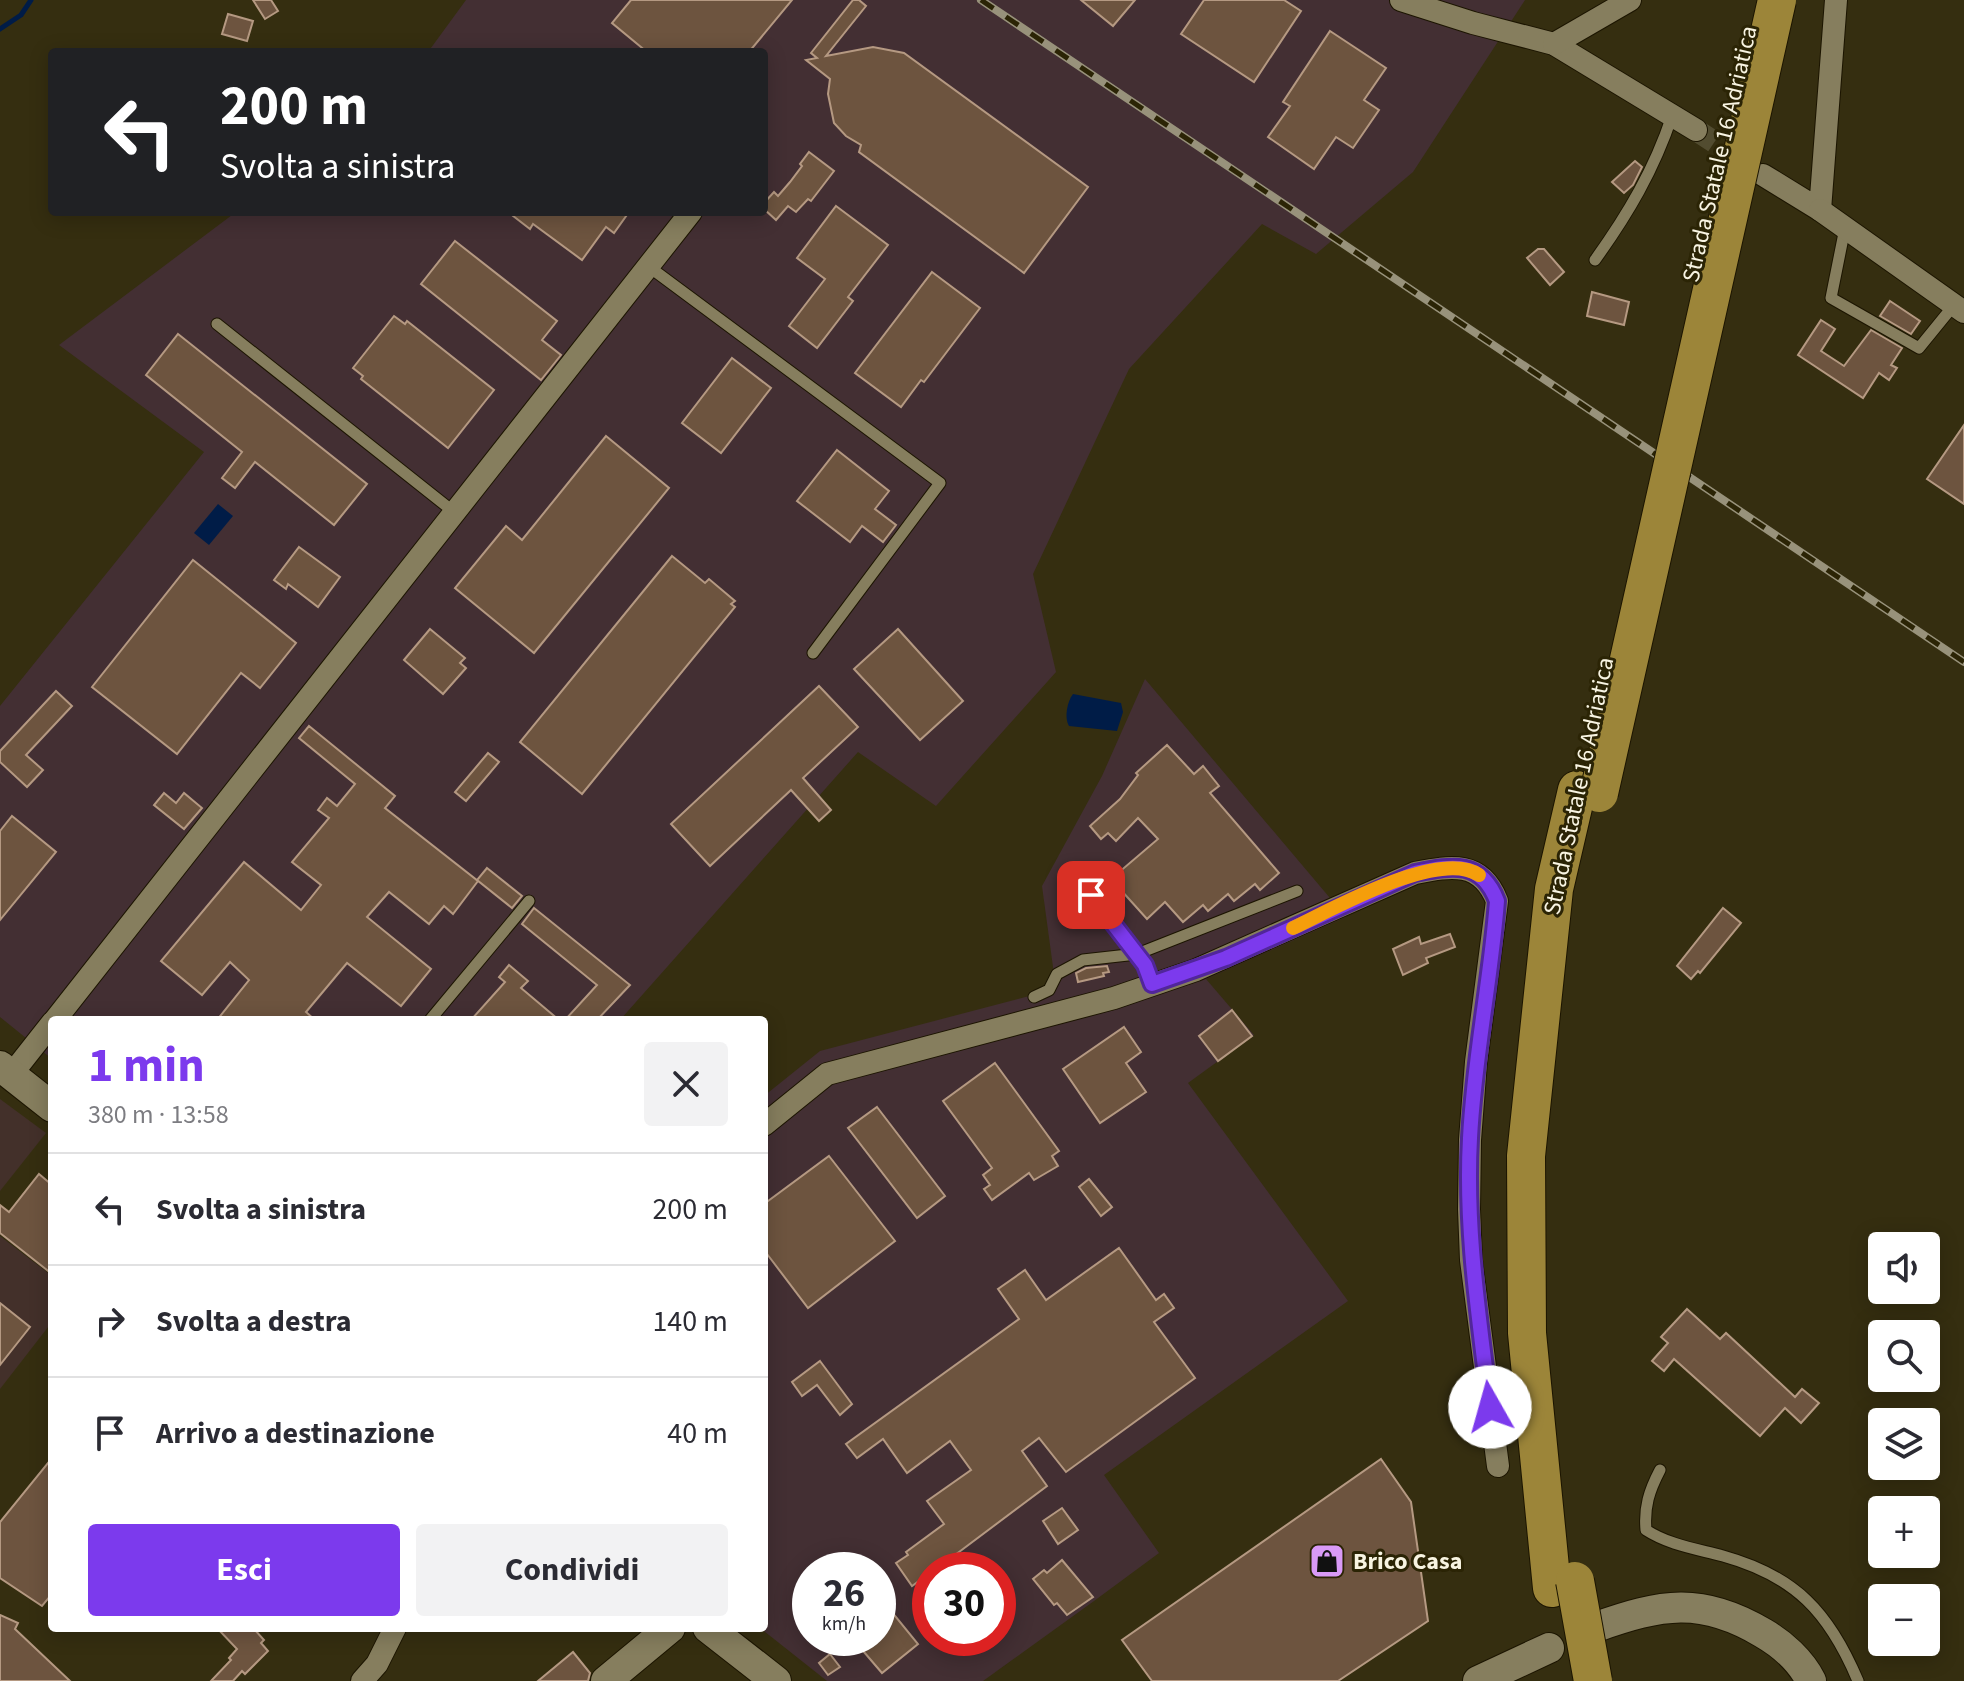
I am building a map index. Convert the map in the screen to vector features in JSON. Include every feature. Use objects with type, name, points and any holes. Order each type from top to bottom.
[{"type":"highway","name":"Strada Statale 16 Adriatica","points":[[1569,1681],[1563,1584],[1527,1333],[1526,1171],[1566,891],[1754,0]]},
{"type":"highway","name":"Strada Statale 16 Adriatica","points":[[1588,792],[1777,0]]},
{"type":"highway","name":"Strada Statale 16 Adriatica","points":[[1563,1584],[1593,1681]]},
{"type":"main road","points":[[6,1071],[48,1104]]},
{"type":"main road","points":[[1596,1627],[1635,1613],[1678,1606],[1712,1609],[1739,1618],[1776,1641],[1805,1669],[1811,1681]]},
{"type":"main road","points":[[606,1681],[665,1632]]},
{"type":"main road","points":[[713,1632],[776,1681]]},
{"type":"main road","points":[[1478,1681],[1549,1648]]},
{"type":"street","points":[[1401,0],[1554,44],[1696,130]]},
{"type":"street","points":[[1554,44],[1630,0]]},
{"type":"street","points":[[1820,210],[1836,0]]},
{"type":"street","points":[[1763,175],[1820,210],[1959,309]]},
{"type":"street","points":[[58,1016],[688,216]]},
{"type":"street","points":[[768,1122],[827,1074],[1114,998],[1226,958],[1415,873],[1447,867],[1474,871],[1490,883],[1497,901],[1476,1062],[1469,1209],[1471,1260],[1498,1466]]},
{"type":"street","points":[[6,1071],[48,1027]]},
{"type":"street","points":[[362,1681],[377,1664],[393,1632]]},
{"type":"lane","points":[[1595,260],[1631,210],[1661,148],[1672,116]]},
{"type":"lane","points":[[1845,228],[1831,298],[1919,348],[1959,309]]},
{"type":"lane","points":[[648,266],[940,483],[813,653]]},
{"type":"lane","points":[[217,324],[454,512]]},
{"type":"lane","points":[[1034,997],[1049,990],[1057,974],[1083,960],[1137,954],[1297,891]]},
{"type":"lane","points":[[1091,895],[1145,965],[1152,984]]},
{"type":"lane","points":[[433,1016],[529,901]]},
{"type":"lane","points":[[1660,1470],[1648,1493],[1646,1530],[1661,1539],[1755,1565],[1786,1582],[1810,1603],[1831,1628],[1858,1681]]},
{"type":"shaded area","points":[[466,0],[1525,0],[1413,172],[1316,254],[1262,224],[1129,369],[1033,574],[1056,672],[936,806],[858,752],[624,1016],[48,1016],[48,1056],[0,1017],[0,706],[204,452],[59,345],[231,216],[768,216],[768,48],[431,48]]},
{"type":"shaded area","points":[[1145,679],[1346,917],[1206,979],[1254,1035],[1188,1083],[1348,1301],[1104,1475],[1159,1553],[1094,1601],[983,1681],[827,1681],[795,1656],[896,1656],[896,1552],[792,1552],[792,1653],[765,1632],[768,1632],[768,1093],[820,1051],[1056,989],[1042,886],[1102,776]]},
{"type":"shaded area","points":[[0,1099],[46,1133],[0,1191]]},
{"type":"shaded area","points":[[0,1236],[48,1273],[48,1327],[0,1389]]},
{"type":"water","points":[[218,504],[233,516],[209,545],[194,533]]},
{"type":"water","points":[[1073,694],[1121,703],[1123,712],[1117,731],[1069,726],[1067,710]]},
{"type":"building","points":[[253,0],[271,0],[278,11],[265,19]]},
{"type":"building","points":[[631,0],[792,0],[752,48],[642,48],[612,23]]},
{"type":"building","points":[[853,0],[859,0],[866,6],[826,56],[873,47],[904,53],[1088,187],[1024,273],[859,152],[861,145],[846,136],[834,123],[828,94],[830,79],[806,60],[817,58],[811,53]]},
{"type":"building","points":[[1081,0],[1135,0],[1113,26]]},
{"type":"building","points":[[1204,0],[1284,0],[1301,11],[1254,82],[1181,34]]},
{"type":"building","points":[[228,14],[253,21],[247,41],[222,34]]},
{"type":"building","points":[[1330,31],[1386,68],[1364,100],[1379,110],[1353,148],[1336,137],[1314,169],[1268,137],[1290,106],[1283,102]]},
{"type":"building","points":[[809,152],[834,171],[811,201],[808,199],[796,212],[788,206],[776,220],[768,213],[768,199],[774,192],[778,196],[802,166],[800,164]]},
{"type":"building","points":[[1635,161],[1642,167],[1633,185],[1624,193],[1612,182]]},
{"type":"building","points":[[836,206],[888,245],[848,297],[853,301],[817,348],[789,326],[825,279],[797,258]]},
{"type":"building","points":[[513,216],[626,216],[614,233],[606,227],[582,260],[533,224],[530,229]]},
{"type":"building","points":[[455,241],[557,321],[542,340],[561,355],[541,380],[421,284]]},
{"type":"building","points":[[1538,249],[1544,249],[1564,272],[1550,285],[1527,258]]},
{"type":"building","points":[[932,272],[980,308],[901,407],[855,373]]},
{"type":"building","points":[[1592,292],[1629,302],[1624,325],[1587,316]]},
{"type":"building","points":[[1890,301],[1920,321],[1911,334],[1880,316]]},
{"type":"building","points":[[394,316],[405,324],[407,321],[494,390],[448,448],[361,379],[363,376],[353,368]]},
{"type":"building","points":[[1821,320],[1835,329],[1821,351],[1844,366],[1871,330],[1902,348],[1891,365],[1897,368],[1889,380],[1879,373],[1863,398],[1798,355]]},
{"type":"building","points":[[178,334],[367,484],[334,525],[255,462],[235,488],[222,478],[242,452],[146,375]]},
{"type":"building","points":[[732,358],[771,388],[721,453],[682,423]]},
{"type":"building","points":[[1964,425],[1964,504],[1927,479]]},
{"type":"building","points":[[606,436],[669,488],[534,653],[455,588],[506,526],[522,540]]},
{"type":"building","points":[[837,450],[889,491],[875,509],[896,525],[883,542],[862,526],[850,542],[797,501]]},
{"type":"building","points":[[299,547],[340,577],[318,607],[288,584],[286,589],[274,580]]},
{"type":"building","points":[[672,556],[705,583],[709,579],[735,601],[731,604],[735,607],[582,794],[520,742]]},
{"type":"building","points":[[193,560],[296,643],[260,688],[241,673],[177,754],[92,687]]},
{"type":"building","points":[[430,629],[465,658],[460,663],[466,668],[443,694],[404,660]]},
{"type":"building","points":[[898,629],[963,701],[920,740],[854,669]]},
{"type":"building","points":[[819,686],[858,727],[803,778],[831,810],[819,821],[791,790],[710,866],[671,824]]},
{"type":"building","points":[[56,691],[72,706],[26,755],[43,770],[27,787],[0,762],[0,751]]},
{"type":"building","points":[[309,726],[395,796],[385,808],[478,881],[453,914],[444,906],[429,924],[389,892],[367,917],[431,969],[401,1006],[347,963],[306,1012],[310,1016],[220,1016],[249,980],[230,962],[202,995],[161,961],[244,862],[301,910],[321,885],[292,862],[329,818],[318,810],[327,798],[337,806],[355,784],[299,738]]},
{"type":"building","points":[[1167,745],[1194,774],[1203,766],[1219,786],[1210,793],[1279,873],[1260,890],[1255,884],[1234,901],[1228,894],[1208,911],[1203,905],[1183,922],[1165,902],[1147,919],[1111,879],[1158,839],[1138,818],[1116,841],[1108,833],[1101,839],[1090,826],[1120,799],[1138,775],[1136,773]]},
{"type":"building","points":[[488,753],[499,762],[466,801],[455,792]]},
{"type":"building","points":[[164,793],[176,803],[184,793],[202,808],[184,829],[154,805]]},
{"type":"building","points":[[12,816],[56,852],[0,920],[0,831]]},
{"type":"building","points":[[487,868],[522,896],[512,908],[477,880]]},
{"type":"building","points":[[534,908],[630,985],[601,1016],[569,1016],[597,985],[522,924]]},
{"type":"building","points":[[1723,908],[1741,923],[1700,973],[1698,971],[1691,979],[1677,966]]},
{"type":"building","points":[[1450,934],[1455,947],[1426,958],[1428,963],[1403,975],[1393,949],[1419,937],[1421,944]]},
{"type":"building","points":[[509,965],[528,981],[521,988],[554,1016],[475,1016],[505,982],[499,977]]},
{"type":"building","points":[[1107,966],[1109,972],[1103,973],[1104,976],[1078,982],[1076,973],[1086,968]]},
{"type":"building","points":[[1232,1010],[1252,1036],[1218,1061],[1199,1036]]},
{"type":"building","points":[[1124,1027],[1141,1052],[1126,1063],[1146,1092],[1100,1123],[1063,1069]]},
{"type":"building","points":[[995,1063],[1059,1151],[1052,1156],[1058,1166],[1034,1180],[1029,1173],[992,1200],[984,1189],[990,1185],[983,1175],[992,1168],[943,1101]]},
{"type":"building","points":[[877,1107],[945,1196],[917,1218],[848,1128]]},
{"type":"building","points":[[829,1156],[895,1241],[808,1308],[768,1255],[768,1201]]},
{"type":"building","points":[[39,1174],[48,1182],[48,1271],[0,1233],[0,1205],[9,1212]]},
{"type":"building","points":[[1089,1179],[1112,1207],[1101,1216],[1079,1187]]},
{"type":"building","points":[[1119,1248],[1156,1300],[1164,1294],[1174,1308],[1154,1322],[1195,1378],[1066,1472],[1039,1438],[1022,1451],[1047,1486],[959,1552],[912,1552],[912,1586],[896,1563],[944,1524],[927,1501],[971,1470],[950,1441],[907,1473],[883,1439],[857,1458],[846,1444],[1019,1319],[998,1289],[1025,1270],[1046,1300]]},
{"type":"building","points":[[0,1303],[30,1327],[0,1365]]},
{"type":"building","points":[[1687,1309],[1720,1339],[1726,1333],[1795,1397],[1802,1389],[1819,1403],[1801,1423],[1785,1408],[1760,1436],[1674,1359],[1664,1371],[1652,1361],[1668,1343],[1661,1337]]},
{"type":"building","points":[[820,1361],[852,1404],[840,1415],[817,1385],[802,1396],[792,1382]]},
{"type":"building","name":"Brico Casa","points":[[1381,1459],[1411,1502],[1428,1621],[1338,1681],[1152,1681],[1122,1640]]},
{"type":"building","points":[[48,1463],[48,1599],[42,1606],[0,1578],[0,1522]]},
{"type":"building","points":[[1062,1508],[1078,1530],[1058,1544],[1043,1521]]},
{"type":"building","points":[[1062,1560],[1093,1597],[1067,1615],[1057,1603],[1054,1605],[1033,1579],[1044,1570],[1047,1573]]},
{"type":"building","points":[[0,1615],[18,1623],[15,1629],[70,1681],[0,1681]]},
{"type":"building","points":[[896,1617],[912,1637],[912,1649],[882,1673],[867,1656],[896,1656]]},
{"type":"building","points":[[221,1632],[257,1632],[268,1651],[245,1674],[242,1671],[233,1681],[211,1681],[231,1660],[229,1658],[237,1649]]},
{"type":"building","points":[[573,1652],[590,1673],[588,1681],[538,1681]]},
{"type":"building","points":[[832,1656],[840,1667],[828,1675],[819,1663]]},
{"type":"waterway","points":[[0,29],[21,15],[31,0]]},
{"type":"tunnel","points":[[1696,130],[1749,165]]},
{"type":"railway","points":[[981,0],[1964,662]]},
{"type":"slow traffic","points":[[1293,928],[1415,873],[1447,867],[1474,871],[1479,875]]},
{"type":"place","name":"Brico Casa","points":[[1327,1561]]},
{"type":"route","points":[[1091,895],[1145,965],[1152,984],[1226,958],[1415,873],[1447,867],[1474,871],[1490,883],[1497,901],[1476,1062],[1469,1209],[1471,1260],[1490,1407]]}]
